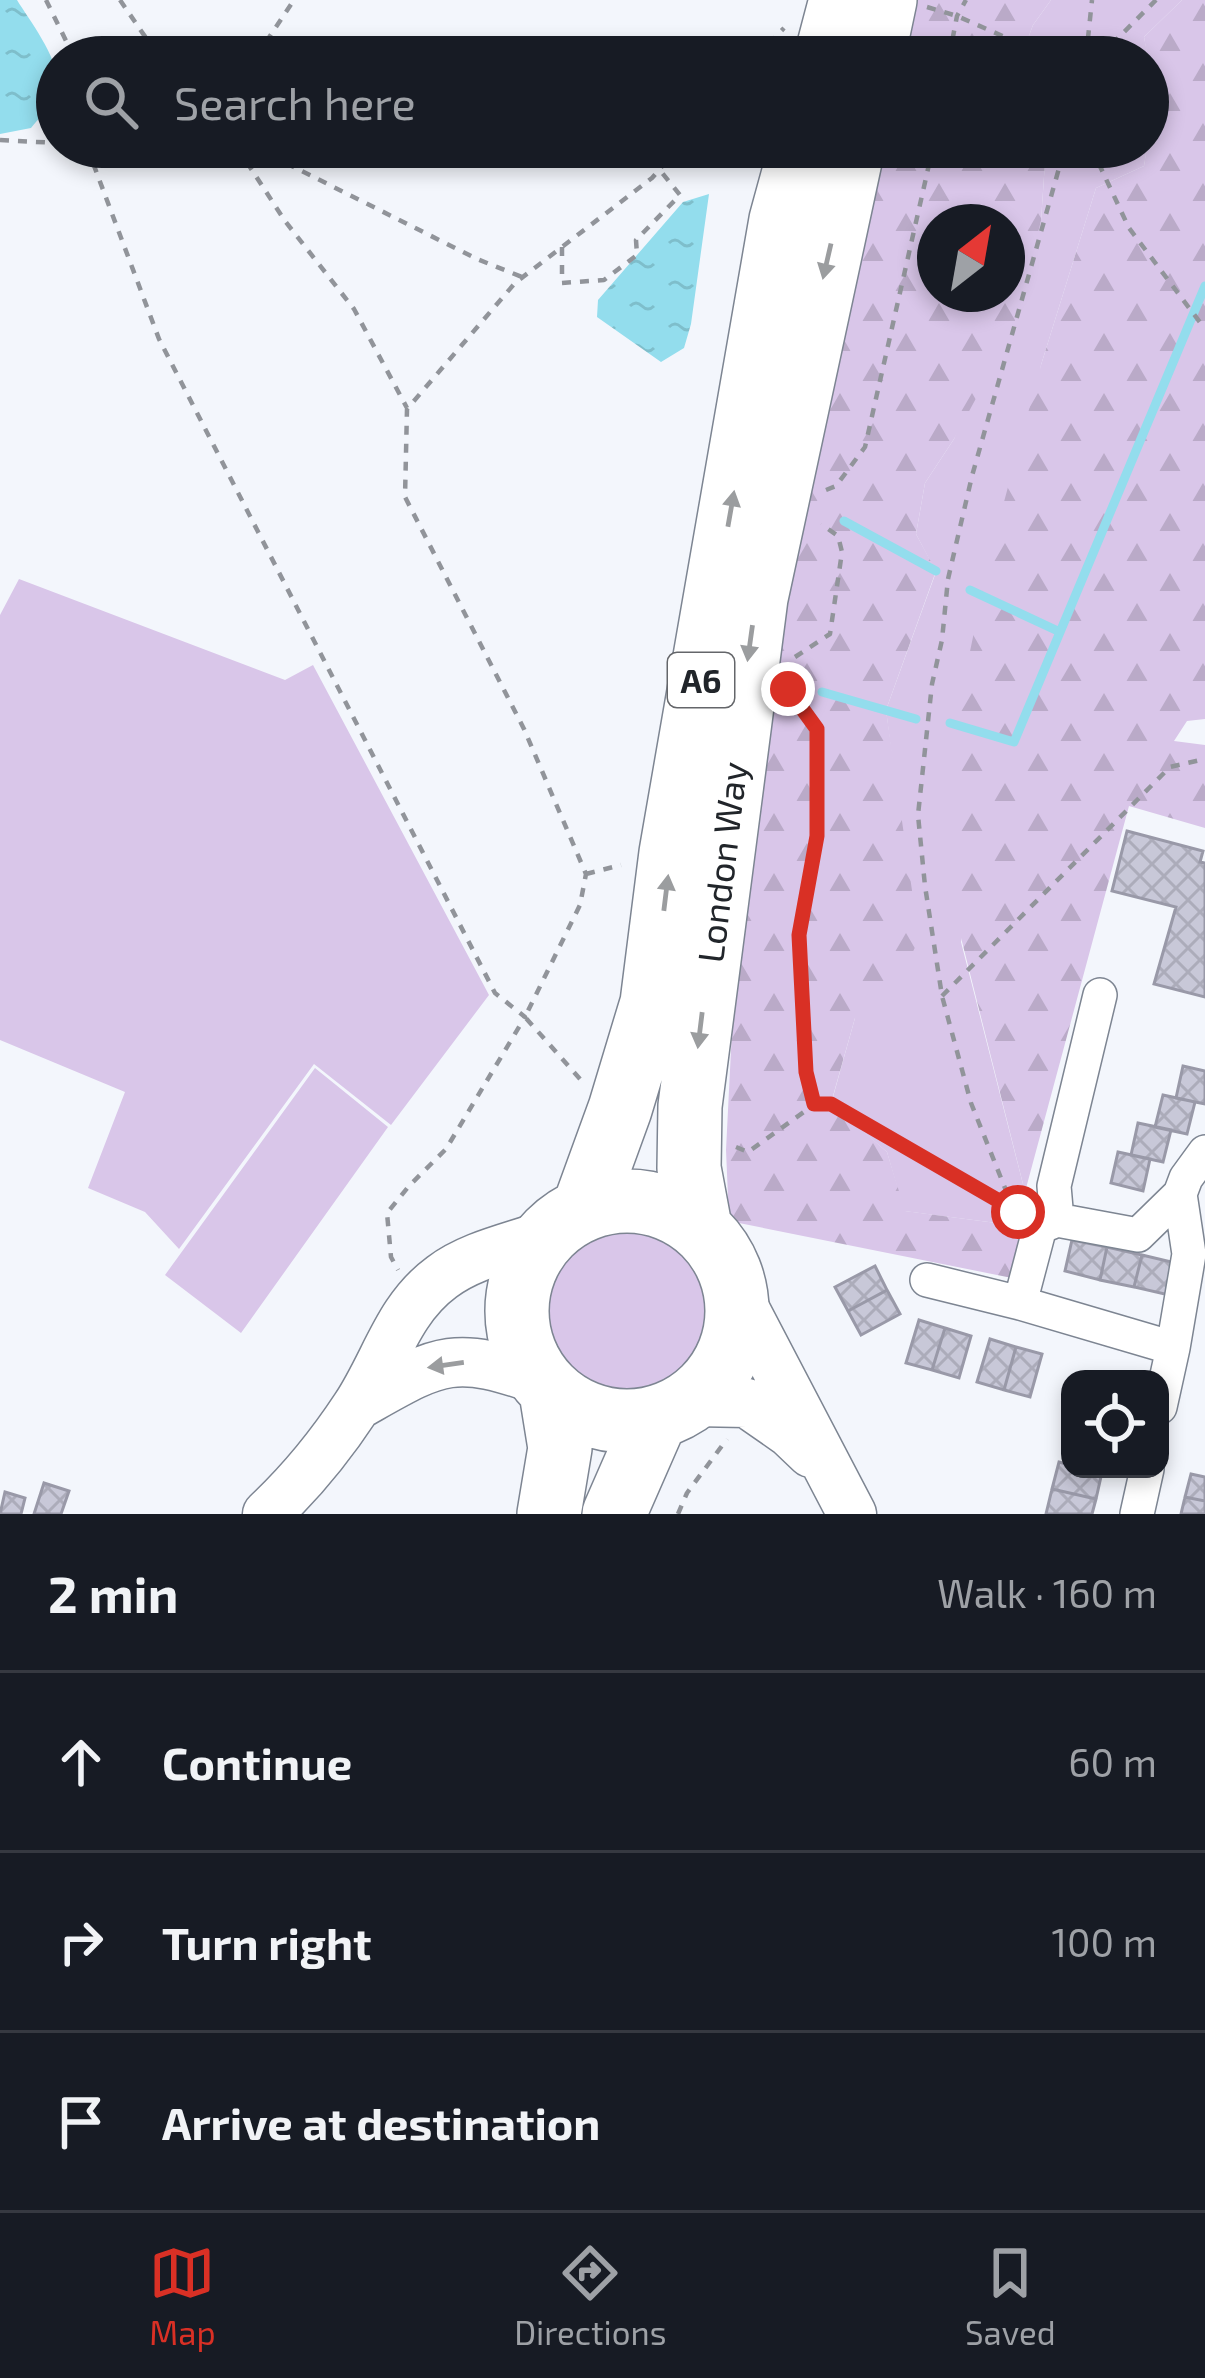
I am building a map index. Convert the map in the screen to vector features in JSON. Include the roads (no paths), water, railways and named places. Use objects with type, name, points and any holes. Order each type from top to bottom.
[{"type":"highway","points":[[883,36],[899,1]]},
{"type":"highway","name":"London Way","points":[[564,1222],[620,1109],[652,1003],[671,854],[773,267],[796,168]]},
{"type":"highway","name":"London Way","points":[[700,1227],[688,1168],[690,1106],[756,598],[848,168]]},
{"type":"highway","points":[[564,1222],[614,1201],[644,1201],[674,1210],[700,1227]]},
{"type":"highway","name":"A6","points":[[550,1514],[560,1448],[546,1387],[524,1354],[516,1323],[517,1292],[527,1261],[564,1222]]},
{"type":"highway","name":"A6","points":[[700,1227],[730,1269],[737,1294]]},
{"type":"highway","points":[[614,1514],[692,1420],[736,1333],[737,1294]]},
{"type":"highway","points":[[546,1387],[582,1412],[618,1422],[692,1420]]},
{"type":"main road","points":[[267,1514],[289,1494],[358,1405],[388,1344],[423,1292],[470,1261],[564,1222]]},
{"type":"main road","points":[[737,1294],[852,1514]]},
{"type":"main road","points":[[358,1405],[422,1368],[454,1360],[498,1365],[546,1387]]},
{"type":"main road","points":[[692,1420],[747,1403],[790,1433],[828,1469]]},
{"type":"street","points":[[1020,1303],[1100,995]]},
{"type":"street","points":[[1038,1220],[1138,1235],[1180,1194],[1205,1153]]},
{"type":"street","points":[[1168,1370],[1189,1254],[1180,1194]]},
{"type":"street","points":[[927,1280],[1173,1348]]},
{"type":"street","points":[[1137,1514],[1145,1478]]},
{"type":"water","points":[[0,0],[17,0],[39,36],[36,122],[31,128],[0,134]]},
{"type":"water","points":[[709,194],[691,324],[684,348],[661,362],[597,317],[598,300],[683,202]]},
{"type":"waterway","points":[[950,723],[1014,742],[1205,286]]},
{"type":"waterway","points":[[844,521],[936,571]]},
{"type":"waterway","points":[[970,590],[1060,632]]},
{"type":"waterway","points":[[822,692],[916,719]]}]
